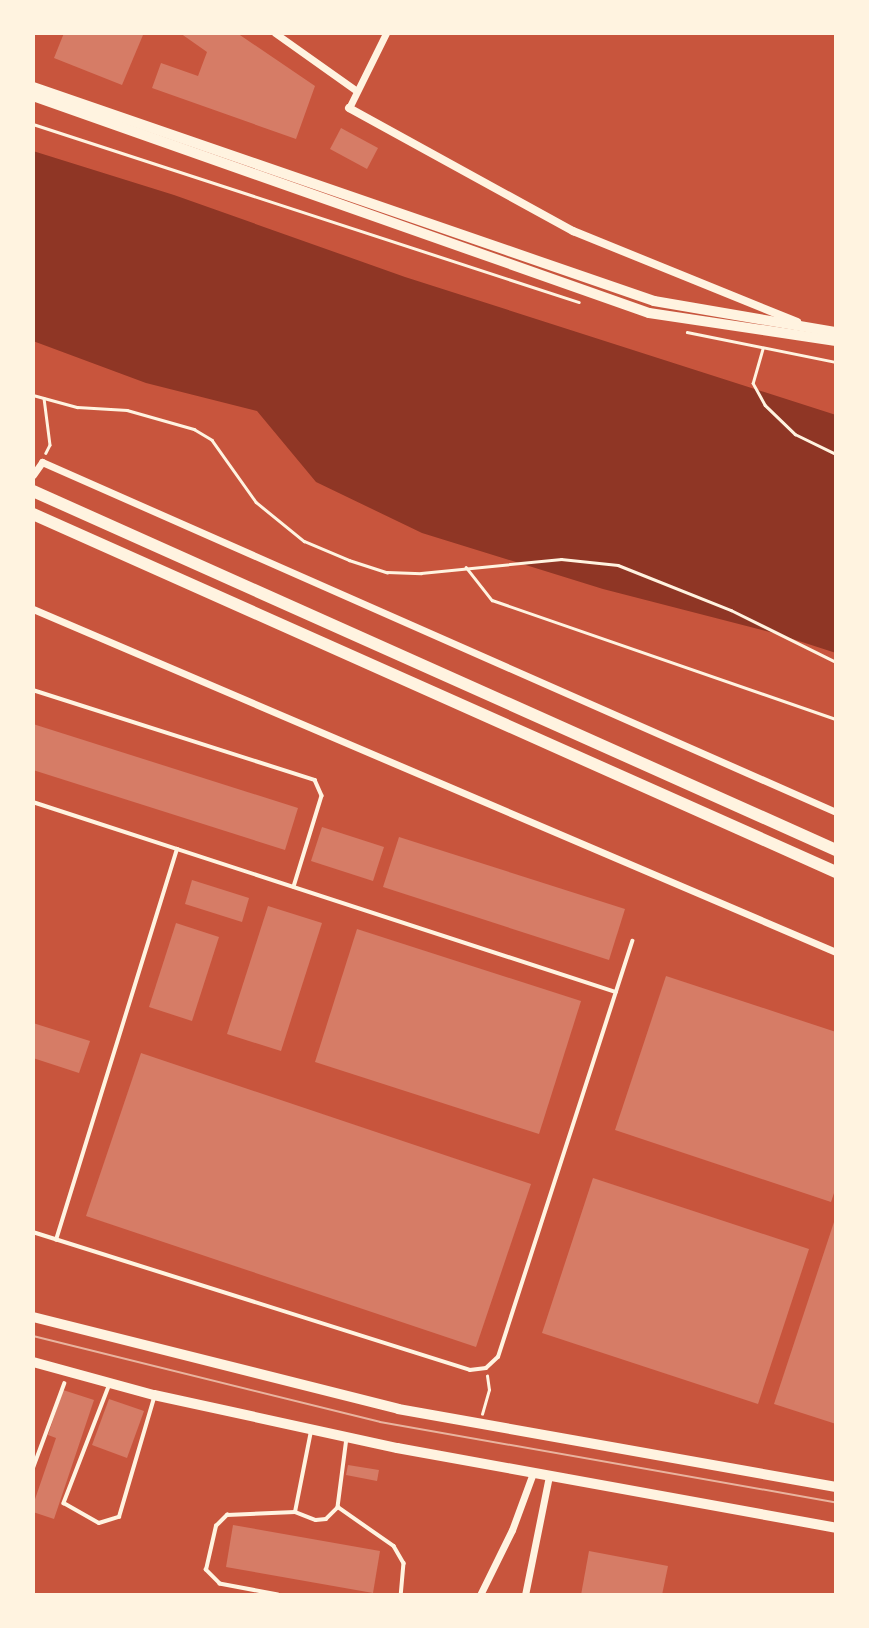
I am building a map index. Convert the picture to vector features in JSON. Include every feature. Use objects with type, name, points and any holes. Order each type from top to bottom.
[{"type":"highway","points":[[35,492],[836,850]]},
{"type":"highway","points":[[33,514],[836,872]]},
{"type":"main road","points":[[33,87],[654,301],[836,332]]},
{"type":"main road","points":[[33,96],[649,313],[836,341]]},
{"type":"main road","points":[[33,1317],[385,1406],[836,1487]]},
{"type":"main road","points":[[33,1362],[154,1395],[348,1437],[836,1528]]},
{"type":"street","points":[[275,33],[357,91]]},
{"type":"street","points":[[386,33],[349,108],[573,230],[804,325]]},
{"type":"street","points":[[33,475],[42,462],[836,812]]},
{"type":"street","points":[[33,609],[836,952]]},
{"type":"street","points":[[480,1595],[512,1530],[533,1473]]},
{"type":"street","points":[[525,1595],[549,1476]]},
{"type":"lane","points":[[33,458],[42,462]]},
{"type":"lane","points":[[33,690],[315,780],[322,796],[294,887]]},
{"type":"lane","points":[[33,803],[616,992]]},
{"type":"lane","points":[[56,1240],[177,849]]},
{"type":"lane","points":[[33,1232],[470,1370],[486,1368],[498,1357],[632,941]]},
{"type":"lane","points":[[110,1383],[64,1503],[99,1523],[119,1517],[154,1395]]},
{"type":"lane","points":[[33,1468],[64,1384]]},
{"type":"lane","points":[[295,1512],[311,1429]]},
{"type":"lane","points":[[278,1595],[220,1584],[206,1570],[216,1526],[227,1515],[295,1512],[316,1520],[326,1519],[338,1507],[348,1437]]},
{"type":"lane","points":[[338,1507],[394,1546],[404,1563],[401,1595]]},
{"type":"path","points":[[33,124],[583,303]]},
{"type":"path","points":[[674,328],[763,349],[836,362]]},
{"type":"path","points":[[763,349],[753,383],[765,405],[795,434],[836,454]]},
{"type":"path","points":[[33,395],[77,407],[127,410],[194,429],[212,440],[256,502],[304,541],[349,561],[387,572],[561,559],[618,565],[731,610],[836,662]]},
{"type":"path","points":[[42,462],[50,445],[44,398]]},
{"type":"path","points":[[466,567],[492,600],[836,719]]},
{"type":"path","points":[[479,1424],[489,1390],[486,1368]]},
{"type":"shaded area","points":[[33,151],[174,195],[405,277],[836,415],[836,653],[774,633],[603,589],[422,533],[316,482],[257,411],[146,383],[33,341]]},
{"type":"building","points":[[64,33],[143,35],[122,85],[54,58]]},
{"type":"building","points":[[180,33],[237,33],[315,86],[296,139],[152,88],[161,63],[198,76],[207,52]]},
{"type":"building","points":[[341,128],[378,148],[367,169],[330,149]]},
{"type":"building","points":[[33,724],[298,808],[285,850],[33,770]]},
{"type":"building","points":[[322,827],[384,847],[373,881],[311,861]]},
{"type":"building","points":[[399,837],[625,909],[609,960],[383,887]]},
{"type":"building","points":[[192,880],[249,898],[242,922],[185,904]]},
{"type":"building","points":[[268,906],[322,923],[281,1051],[227,1034]]},
{"type":"building","points":[[176,923],[219,937],[192,1021],[149,1007]]},
{"type":"building","points":[[357,929],[581,1001],[539,1134],[315,1062]]},
{"type":"building","points":[[666,976],[836,1032],[836,1187],[831,1202],[615,1130]]},
{"type":"building","points":[[33,1023],[90,1041],[79,1073],[33,1058]]},
{"type":"building","points":[[141,1053],[531,1184],[476,1347],[86,1216]]},
{"type":"building","points":[[593,1178],[809,1249],[758,1404],[542,1333]]},
{"type":"building","points":[[836,1219],[836,1424],[774,1404]]},
{"type":"building","points":[[63,1390],[94,1400],[54,1519],[33,1512],[33,1505],[56,1438],[48,1435]]},
{"type":"building","points":[[109,1399],[144,1411],[127,1458],[92,1445]]},
{"type":"building","points":[[348,1465],[379,1470],[377,1481],[346,1475]]},
{"type":"building","points":[[233,1525],[380,1551],[373,1593],[226,1567]]},
{"type":"building","points":[[589,1551],[668,1566],[662,1595],[581,1595]]},
{"type":"tram line","points":[[33,1336],[380,1422],[836,1502]]}]
